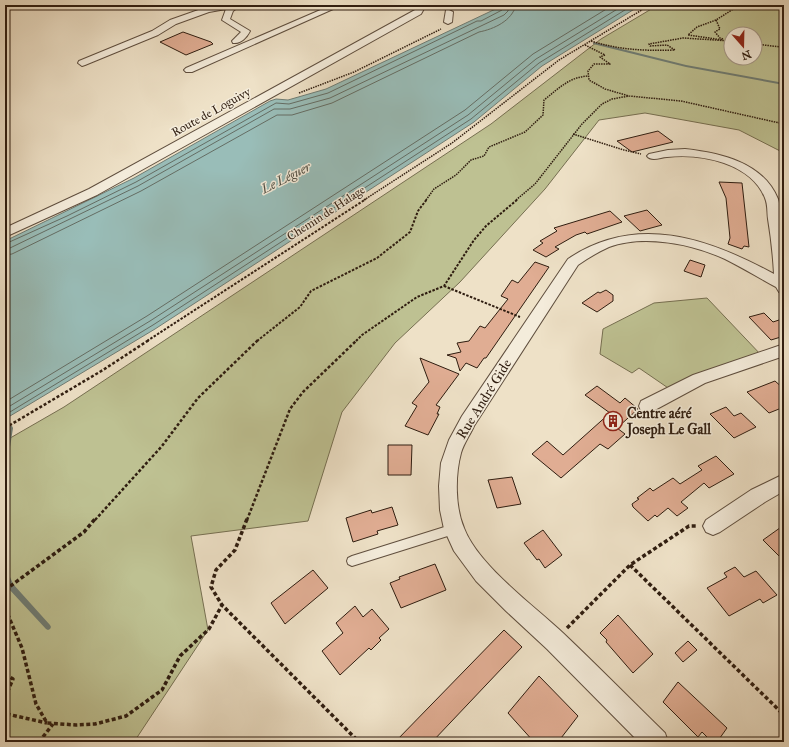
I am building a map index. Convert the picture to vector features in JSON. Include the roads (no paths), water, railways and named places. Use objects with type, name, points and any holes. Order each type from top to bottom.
[{"type":"street","points":[[236,5],[229,10],[226,20],[246,32],[236,41]]},
{"type":"street","points":[[82,63],[155,33],[173,22],[207,10],[236,5]]},
{"type":"street","points":[[189,70],[338,5]]},
{"type":"street","name":"Route de Loguivy","points":[[5,233],[93,192],[418,12],[422,5]]},
{"type":"street","points":[[448,22],[449,12]]},
{"type":"street","points":[[653,156],[665,153],[684,152],[714,156],[739,166],[758,179],[767,189],[772,198],[783,287]]},
{"type":"street","name":"Rue André Gide","points":[[656,742],[554,641],[516,607],[478,568],[454,529],[450,502],[449,467],[454,446],[468,421],[573,262],[582,254],[594,248],[609,242],[624,239],[645,238],[685,242],[705,247],[737,260],[783,287]]},
{"type":"street","points":[[646,406],[699,379],[784,350]]},
{"type":"street","points":[[713,526],[758,496],[784,482]]},
{"type":"lane","points":[[352,561],[454,529]]},
{"type":"water","name":"Le Léguer","points":[[504,5],[641,5],[542,66],[474,122],[155,329],[5,419],[5,241],[134,178],[270,101],[276,99],[288,100],[326,89]]},
{"type":"waterway","points":[[594,43],[686,66],[784,84]]},
{"type":"waterway","points":[[5,460],[10,428]]},
{"type":"waterway","points":[[5,572],[10,586],[48,627]]},
{"type":"place","name":"Centre aéré Joseph Le Gall","points":[[613,421]]}]
